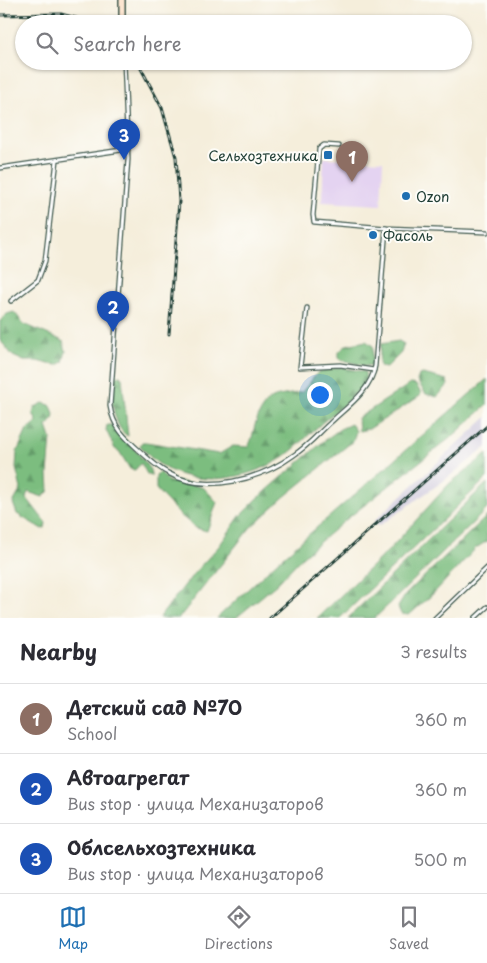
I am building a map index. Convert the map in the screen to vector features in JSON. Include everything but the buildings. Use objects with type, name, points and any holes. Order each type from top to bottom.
[{"type":"street","points":[[122,0],[122,15]]},
{"type":"street","points":[[124,70],[128,149],[110,406],[117,428],[131,443],[167,473],[181,479],[212,483],[246,478],[269,469],[296,454],[360,395],[369,383],[374,370],[386,228]]},
{"type":"street","points":[[339,146],[320,146],[313,219],[318,223],[487,232]]},
{"type":"street","points":[[0,168],[128,149]]},
{"type":"street","points":[[11,301],[38,280],[45,261],[57,160]]},
{"type":"street","points":[[307,308],[300,367],[340,365],[374,370]]},
{"type":"street","points":[[435,618],[487,568]]},
{"type":"street","points":[[475,618],[487,608]]},
{"type":"shaded area","points":[[324,158],[383,161],[381,205],[322,202]]},
{"type":"shaded area","points":[[487,417],[487,447],[442,482],[379,526],[374,521]]},
{"type":"green space","points":[[14,312],[24,324],[63,341],[66,351],[63,362],[58,365],[37,361],[24,361],[13,356],[0,340],[0,321],[7,314]]},
{"type":"green space","points":[[366,341],[373,346],[372,365],[365,366],[339,359],[339,352],[346,345]]},
{"type":"green space","points":[[399,341],[404,344],[401,353],[386,368],[381,367],[379,363],[381,344]]},
{"type":"green space","points":[[341,367],[365,372],[366,380],[362,386],[285,456],[244,475],[205,479],[187,476],[169,470],[153,460],[140,445],[142,442],[146,442],[219,454],[233,446],[248,447],[259,414],[267,402],[278,396],[302,392],[318,372]]},
{"type":"green space","points":[[423,374],[447,380],[448,385],[437,397],[426,394],[417,381],[419,375]]},
{"type":"green space","points":[[119,375],[122,378],[128,436],[118,425],[113,406],[113,387]]},
{"type":"green space","points":[[487,379],[487,405],[454,435],[348,518],[302,557],[278,583],[236,618],[217,618],[275,564]]},
{"type":"green space","points":[[410,384],[416,385],[421,393],[420,396],[369,429],[359,431],[358,418]]},
{"type":"green space","points":[[43,403],[50,405],[54,414],[52,421],[47,426],[51,438],[48,474],[49,491],[43,497],[28,492],[26,497],[46,523],[45,528],[42,529],[17,514],[13,503],[21,489],[16,468],[17,452],[27,430],[37,422],[33,413],[35,407]]},
{"type":"green space","points":[[351,424],[356,431],[353,441],[284,497],[250,528],[179,618],[159,618],[195,572],[219,546],[240,516],[325,440],[340,429]]},
{"type":"green space","points":[[107,425],[112,425],[142,457],[151,476],[147,474],[141,463],[135,470],[130,469],[119,451],[115,449],[106,430]]},
{"type":"green space","points":[[487,454],[487,478],[340,618],[317,618],[389,550],[449,484]]},
{"type":"green space","points":[[160,472],[169,482],[183,482],[204,488],[217,502],[207,531],[196,528],[179,514],[156,489],[156,476]]},
{"type":"green space","points":[[487,483],[487,509],[375,618],[348,618]]},
{"type":"green space","points":[[487,516],[487,541],[476,548],[432,595],[409,615],[401,614],[398,607],[406,594]]},
{"type":"railway","points":[[0,15],[65,15]]},
{"type":"railway","points":[[142,70],[162,108],[176,157],[179,201],[169,334]]},
{"type":"railway","points":[[270,618],[487,426]]},
{"type":"place","name":"Сельхозтехника","points":[[328,155]]},
{"type":"place","name":"Облсельхозтехника","points":[[124,160]]},
{"type":"place","name":"Детский сад №70","points":[[352,182]]},
{"type":"place","name":"Ozon","points":[[406,196]]},
{"type":"place","name":"Фасоль","points":[[373,235]]},
{"type":"place","name":"Автоагрегат","points":[[113,332]]}]
